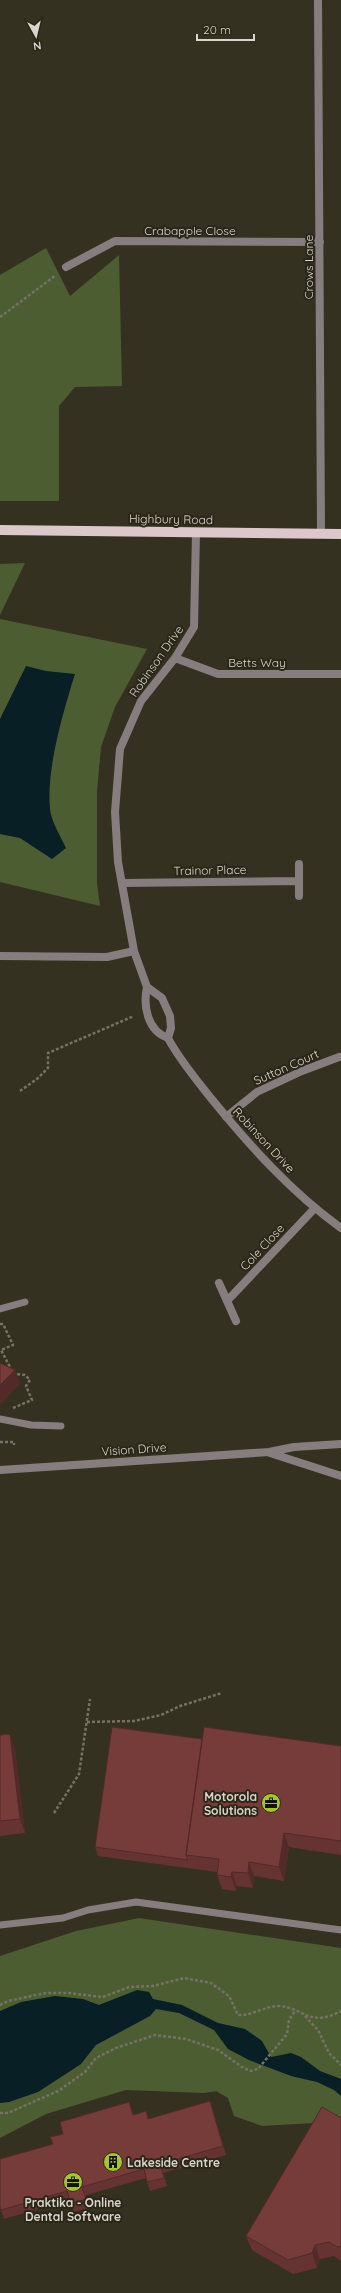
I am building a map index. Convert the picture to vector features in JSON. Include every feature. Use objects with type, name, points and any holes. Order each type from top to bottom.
[{"type":"main road","name":"Highbury Road","points":[[0,530],[341,534]]},
{"type":"street","name":"Crows Lane","points":[[318,0],[321,534]]},
{"type":"street","name":"Crabapple Close","points":[[66,267],[115,241],[320,242]]},
{"type":"street","name":"Robinson Drive","points":[[196,533],[194,627],[176,658],[141,700],[120,749],[115,812],[118,862],[134,951],[147,987],[144,1000],[146,1011],[153,1028],[160,1035],[168,1038],[177,1054],[242,1137],[314,1209],[341,1228]]},
{"type":"street","name":"Betts Way","points":[[176,658],[218,674],[341,674]]},
{"type":"street","points":[[299,864],[299,896]]},
{"type":"street","name":"Trainor Place","points":[[122,883],[298,881]]},
{"type":"street","points":[[0,956],[107,957],[134,951]]},
{"type":"street","points":[[147,987],[162,998],[170,1016],[171,1028],[168,1038]]},
{"type":"street","name":"Sutton Court","points":[[226,1117],[258,1092],[302,1071],[339,1057]]},
{"type":"street","name":"Cole Close","points":[[227,1301],[314,1209]]},
{"type":"street","points":[[219,1283],[236,1321]]},
{"type":"street","name":"Vision Drive","points":[[0,1470],[269,1452],[294,1447],[341,1444]]},
{"type":"street","name":"Vision Drive","points":[[269,1452],[341,1476]]},
{"type":"lane","points":[[0,1309],[24,1302]]},
{"type":"lane","points":[[0,1419],[31,1425],[61,1426]]},
{"type":"lane","points":[[0,1925],[63,1918],[88,1910],[136,1902],[341,1930]]},
{"type":"path","points":[[0,317],[66,267]]},
{"type":"path","points":[[20,1091],[37,1079],[48,1068],[48,1053],[138,1014]]},
{"type":"path","points":[[0,1324],[3,1324],[13,1345],[1,1350],[13,1374],[25,1375],[30,1380],[26,1386],[32,1400],[10,1409]]},
{"type":"path","points":[[0,1442],[14,1442],[14,1445]]},
{"type":"path","points":[[87,1722],[134,1721],[161,1715],[187,1703],[222,1693]]},
{"type":"path","points":[[54,1812],[79,1774],[90,1699]]},
{"type":"path","points":[[0,2005],[8,2001],[46,1993],[68,1993],[103,1998],[129,1987],[153,1986],[184,1978],[211,1983],[229,1996],[238,2015],[244,2016],[269,2007],[289,2008],[305,2016],[319,2018],[341,2011]]},
{"type":"path","points":[[0,2113],[8,2113],[58,2091],[85,2072],[96,2058],[116,2048],[155,2035],[186,2039],[218,2050],[246,2069],[258,2069],[287,2034],[289,2020],[295,2011]]},
{"type":"path","points":[[305,2016],[318,2030],[329,2053],[341,2065]]},
{"type":"green space","points":[[46,248],[70,296],[119,255],[122,386],[75,387],[59,406],[59,501],[0,501],[0,275]]},
{"type":"green space","points":[[25,563],[0,615],[0,564]]},
{"type":"green space","points":[[0,619],[147,649],[115,707],[101,747],[97,791],[97,883],[100,906],[0,882]]},
{"type":"green space","points":[[139,1918],[341,1948],[341,2127],[331,2122],[262,2126],[234,2116],[228,2098],[216,2091],[204,2093],[126,2090],[46,2114],[0,2138],[0,1956],[76,1931]]},
{"type":"water","points":[[26,666],[46,671],[75,674],[56,741],[49,794],[52,819],[66,848],[52,859],[20,838],[0,834],[0,719]]},
{"type":"water","points":[[137,1990],[149,1992],[153,1999],[182,2005],[218,2023],[245,2029],[262,2041],[271,2057],[291,2053],[301,2057],[320,2071],[341,2079],[341,2096],[334,2090],[317,2082],[291,2076],[249,2060],[228,2049],[214,2030],[179,2013],[156,2009],[150,2016],[96,2045],[81,2064],[38,2092],[9,2102],[0,2103],[0,2011],[21,2002],[55,1996],[83,1999],[99,2005]]},
{"type":"building","points":[[0,1363],[15,1370],[0,1385]]},
{"type":"building","points":[[112,1727],[202,1739],[186,1855],[188,1860],[95,1847]]},
{"type":"building","name":"Motorola Solutions","points":[[204,1727],[341,1746],[341,1841],[284,1833],[279,1867],[249,1862],[248,1873],[232,1872],[231,1877],[217,1875],[219,1859],[186,1855]]},
{"type":"building","points":[[10,1734],[20,1819],[0,1821],[0,1735]]},
{"type":"building","name":"Lakeside Centre","points":[[210,2101],[223,2146],[160,2164],[164,2178],[147,2182],[144,2169],[82,2187],[86,2199],[71,2204],[67,2191],[1,2210],[0,2159],[53,2144],[50,2137],[63,2134],[60,2122],[129,2102],[133,2115],[146,2111],[148,2119]]},
{"type":"building","points":[[322,2107],[341,2118],[341,2246],[337,2247],[329,2242],[315,2245],[312,2253],[288,2260],[246,2236]]},
{"type":"place","name":"Motorola Solutions","points":[[271,1803]]},
{"type":"place","name":"Lakeside Centre","points":[[113,2162]]},
{"type":"place","name":"Praktika - Online Dental Software","points":[[73,2182]]}]
